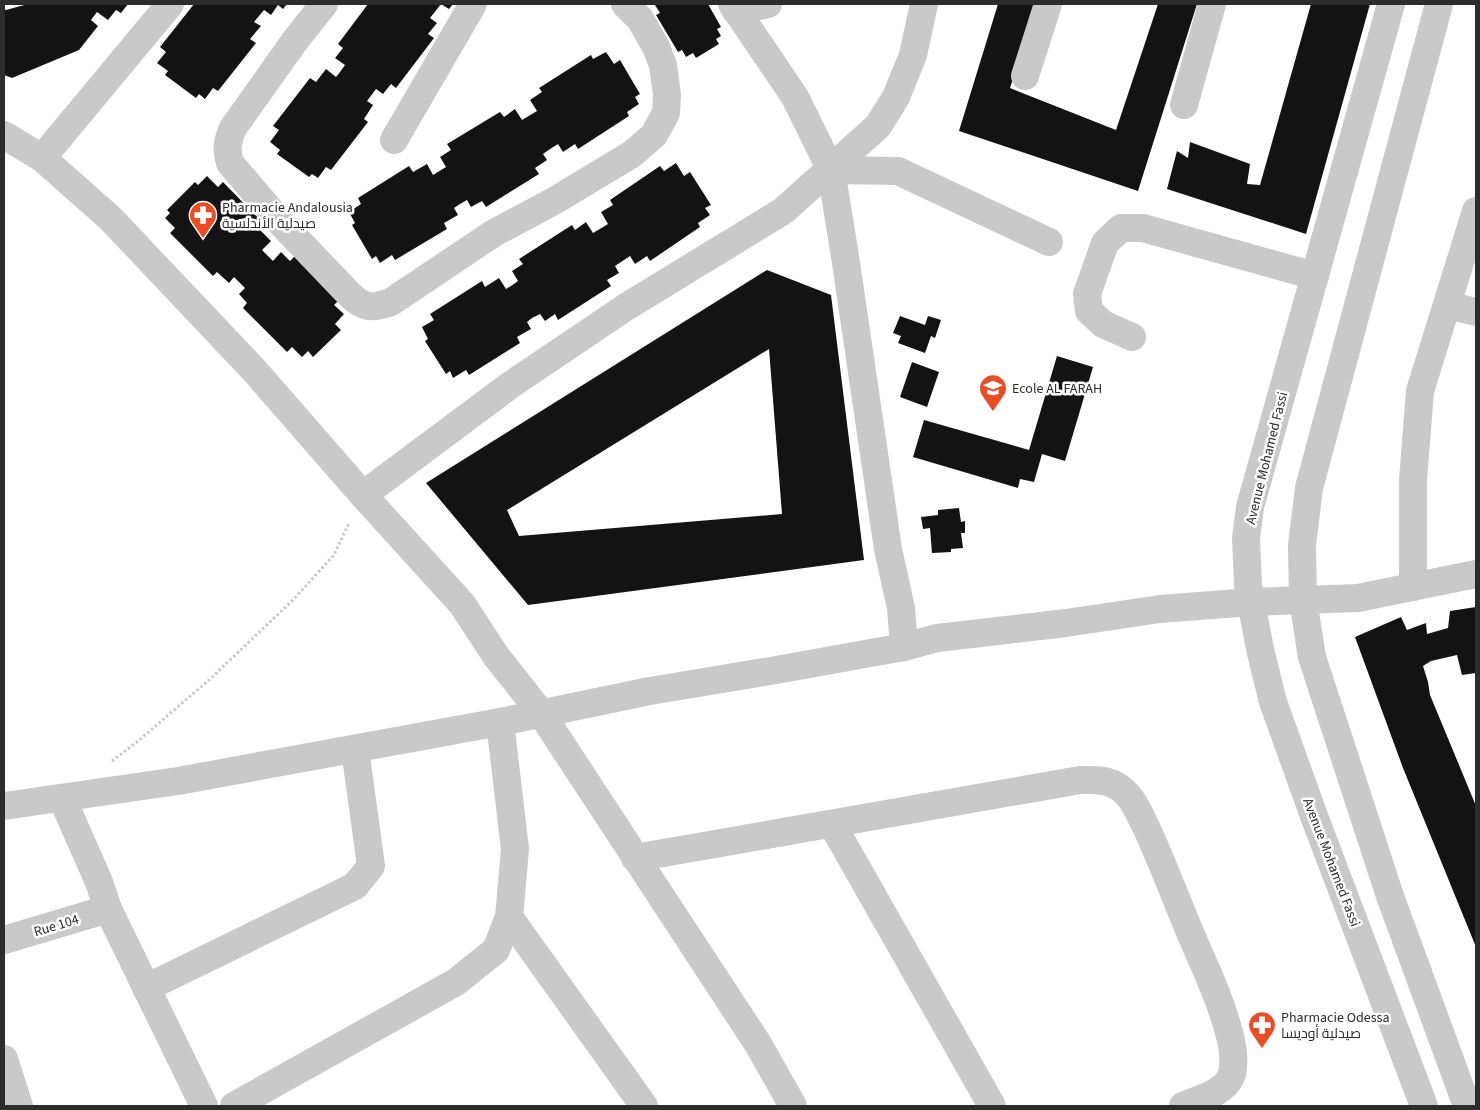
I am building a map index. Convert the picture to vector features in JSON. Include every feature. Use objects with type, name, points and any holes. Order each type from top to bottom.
[{"type":"street","points":[[42,158],[170,4]]},
{"type":"street","points":[[324,4],[294,42],[233,128],[228,141],[227,151],[230,163],[281,223],[349,294],[358,302],[368,307],[381,306],[391,302],[494,233],[554,201],[632,154],[654,135],[666,113],[667,95],[663,65],[656,47],[640,19],[625,4]]},
{"type":"street","points":[[394,140],[473,4]]},
{"type":"street","points":[[768,4],[734,7],[795,97],[831,170],[888,549],[901,608],[904,647]]},
{"type":"street","points":[[363,495],[509,386],[626,307],[784,212],[878,126],[896,97],[913,55],[924,4]]},
{"type":"street","points":[[1025,76],[1048,4]]},
{"type":"street","points":[[1184,106],[1212,4]]},
{"type":"street","name":"Avenue Mohamed Fassi","points":[[1391,4],[1250,507],[1246,555],[1248,586],[1260,649],[1273,702],[1314,816],[1424,1106]]},
{"type":"street","points":[[1439,4],[1309,488],[1302,545],[1302,600],[1312,657],[1390,896],[1467,1106]]},
{"type":"street","points":[[4,135],[42,158],[110,218],[253,369],[363,495],[462,604],[496,656],[541,714],[758,1044],[793,1106]]},
{"type":"street","points":[[831,170],[898,171],[1049,242]]},
{"type":"street","points":[[1413,587],[1413,480],[1420,390],[1476,211]]},
{"type":"street","points":[[1132,337],[1103,324],[1089,311],[1087,294],[1105,243],[1121,228],[1143,228],[1315,276]]},
{"type":"street","points":[[1447,305],[1476,312]]},
{"type":"street","points":[[4,806],[178,781],[500,722],[650,691],[904,647],[937,638],[1066,623],[1160,609],[1251,602],[1358,598],[1476,574]]},
{"type":"street","points":[[234,1106],[456,982],[496,950],[509,917],[515,849],[500,722]]},
{"type":"street","points":[[146,988],[355,886],[371,866],[354,749]]},
{"type":"street","points":[[635,858],[1080,780],[1105,781],[1120,788],[1128,795],[1140,814],[1219,1000],[1229,1029],[1233,1065],[1227,1082],[1223,1087],[1183,1106]]},
{"type":"street","points":[[62,798],[99,882],[108,909],[204,1106]]},
{"type":"street","points":[[832,824],[992,1106]]},
{"type":"street","name":"Rue 104","points":[[4,940],[108,909]]},
{"type":"street","points":[[509,917],[644,1106]]},
{"type":"street","points":[[4,1059],[20,1106]]},
{"type":"path","points":[[108,764],[209,680],[292,601],[334,555],[363,495]]},
{"type":"building","points":[[28,4],[128,4],[121,13],[116,10],[108,20],[97,12],[91,20],[98,26],[79,50],[12,78],[4,75],[4,9]]},
{"type":"building","points":[[194,4],[287,4],[283,9],[278,5],[271,15],[264,10],[254,22],[261,26],[250,39],[256,43],[218,91],[213,88],[205,99],[199,94],[196,98],[165,75],[168,71],[157,63],[166,52],[160,47]]},
{"type":"building","points":[[368,4],[441,4],[430,18],[437,23],[428,34],[434,38],[396,88],[391,84],[383,94],[376,89],[367,101],[373,105],[364,119],[368,122],[331,170],[326,167],[318,178],[312,174],[309,177],[277,154],[280,150],[270,142],[279,130],[273,126],[310,78],[316,82],[326,69],[336,77],[340,72],[345,65],[335,58],[343,48],[338,44]]},
{"type":"building","points":[[441,4],[453,4],[449,9]]},
{"type":"building","points":[[656,4],[708,4],[721,27],[717,29],[721,36],[716,39],[719,44],[696,58],[693,53],[686,57],[682,50],[678,52],[656,15],[660,13]]},
{"type":"building","points":[[998,4],[1038,4],[1010,88],[1116,130],[1158,4],[1197,4],[1138,191],[959,131]]},
{"type":"building","points":[[1311,4],[1370,4],[1306,234],[1167,189],[1177,151],[1188,158],[1190,142],[1250,164],[1247,184],[1260,185]]},
{"type":"building","points":[[606,52],[614,64],[620,60],[640,94],[635,97],[639,104],[627,112],[629,116],[578,149],[575,144],[563,152],[558,144],[550,149],[543,154],[547,160],[535,168],[539,174],[486,207],[482,201],[471,207],[467,200],[460,204],[454,208],[458,215],[444,223],[447,229],[395,260],[392,255],[380,263],[376,256],[372,259],[352,225],[355,223],[349,212],[361,204],[358,198],[409,166],[413,172],[427,164],[433,175],[446,167],[440,157],[451,150],[447,144],[500,112],[504,117],[515,109],[522,120],[537,111],[530,100],[542,92],[539,88],[591,55],[593,59]]},
{"type":"building","points":[[676,163],[684,176],[690,172],[711,205],[705,208],[710,215],[698,223],[700,227],[650,261],[647,256],[635,264],[630,256],[615,266],[619,273],[607,280],[611,286],[558,320],[555,314],[545,321],[540,314],[532,318],[527,322],[531,329],[517,337],[520,343],[469,375],[466,370],[453,378],[450,371],[446,374],[425,341],[428,339],[422,327],[434,320],[430,314],[482,281],[485,287],[499,278],[506,289],[511,286],[518,281],[512,271],[523,264],[519,259],[572,225],[575,230],[586,222],[593,233],[608,224],[601,212],[613,205],[610,200],[660,166],[664,171]]},
{"type":"building","points":[[207,176],[218,187],[223,182],[265,225],[260,230],[271,241],[262,250],[273,261],[281,252],[290,261],[295,256],[339,300],[334,305],[344,314],[335,324],[341,330],[313,357],[308,351],[302,357],[292,347],[287,352],[243,308],[247,303],[239,294],[245,288],[234,277],[229,283],[217,272],[213,276],[170,233],[175,228],[165,218],[170,213],[167,210],[195,182],[198,185]]},
{"type":"building","points":[[767,270],[831,295],[864,560],[528,605],[426,483]],"holes":[[[769,349],[782,514],[519,536],[507,510]]]},
{"type":"building","points":[[900,316],[925,325],[928,316],[941,320],[935,338],[931,336],[925,353],[898,343],[901,336],[893,333]]},
{"type":"building","points":[[1057,356],[1093,367],[1065,461],[1042,454],[1034,482],[1020,479],[1018,488],[913,457],[924,420],[1029,450]]},
{"type":"building","points":[[912,362],[939,372],[927,407],[900,397]]},
{"type":"building","points":[[959,508],[961,522],[965,521],[965,533],[961,533],[963,548],[951,549],[951,552],[932,553],[930,528],[923,529],[921,517],[938,515],[938,510]]},
{"type":"building","points":[[1476,607],[1476,673],[1462,675],[1457,655],[1431,661],[1423,666],[1430,695],[1476,806],[1476,947],[1403,768],[1355,637],[1401,617],[1407,630],[1426,623],[1427,634],[1448,628],[1450,611]]},
{"type":"place","name":"Pharmacie Andalousia صيدلية الأندلسية","points":[[203,239]]},
{"type":"place","name":"Ecole AL FARAH","points":[[993,412]]},
{"type":"place","name":"Pharmacie Odessa صيدلية أوديسا","points":[[1262,1049]]}]
